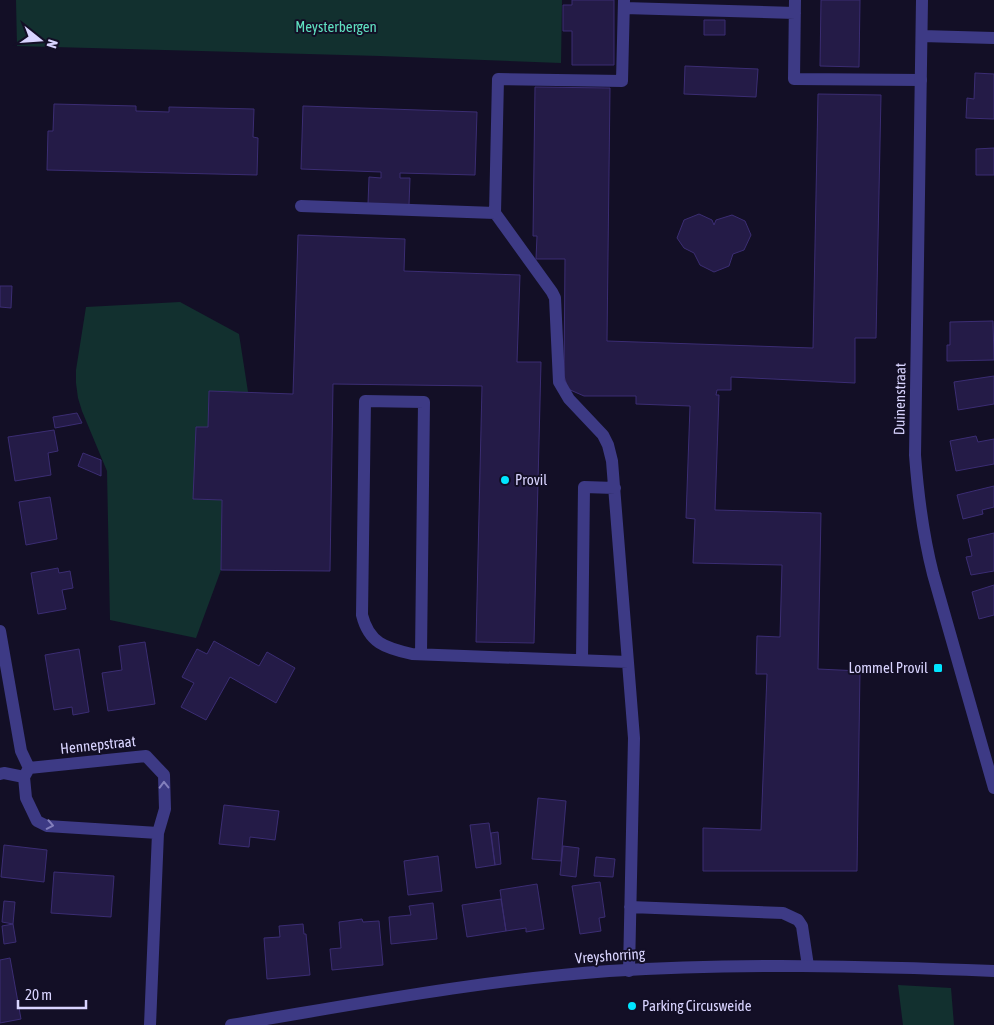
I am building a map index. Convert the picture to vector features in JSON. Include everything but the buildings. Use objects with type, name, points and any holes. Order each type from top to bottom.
[{"type":"street","points":[[795,0],[794,79],[921,80]]},
{"type":"street","name":"Duinenstraat","points":[[922,0],[915,455],[918,499],[931,566],[994,788]]},
{"type":"street","points":[[629,971],[634,738],[612,461],[603,435],[569,399],[560,382],[552,292],[495,213],[498,79],[622,82],[624,4],[795,13]]},
{"type":"street","points":[[922,36],[994,38]]},
{"type":"street","points":[[301,206],[495,213]]},
{"type":"street","points":[[421,654],[424,402],[365,401],[362,615],[365,626],[376,641],[396,650],[421,654],[628,662]]},
{"type":"street","points":[[582,660],[584,487],[615,488]]},
{"type":"street","points":[[0,631],[26,773],[26,798],[37,821],[47,826],[158,833]]},
{"type":"street","name":"Hennepstraat","points":[[26,773],[146,756],[164,775],[165,810],[158,833],[150,1025]]},
{"type":"street","points":[[0,774],[26,773]]},
{"type":"street","points":[[630,907],[783,913],[798,920],[804,933],[808,966]]},
{"type":"street","name":"Vreyshorring","points":[[231,1025],[475,985],[629,971],[706,967],[859,966],[994,971]]},
{"type":"green space","name":"Meysterbergen","points":[[16,0],[562,0],[561,63],[17,46]]},
{"type":"green space","points":[[180,302],[239,334],[248,392],[209,391],[208,427],[196,427],[194,499],[222,500],[221,570],[196,638],[110,620],[107,471],[82,411],[76,383],[76,370],[86,307]]},
{"type":"green space","points":[[898,985],[951,988],[954,1025],[903,1025]]},
{"type":"place","name":"Provil","points":[[505,480]]},
{"type":"place","name":"Lommel Provil","points":[[938,668]]},
{"type":"place","name":"Parking Circusweide","points":[[632,1006]]}]
